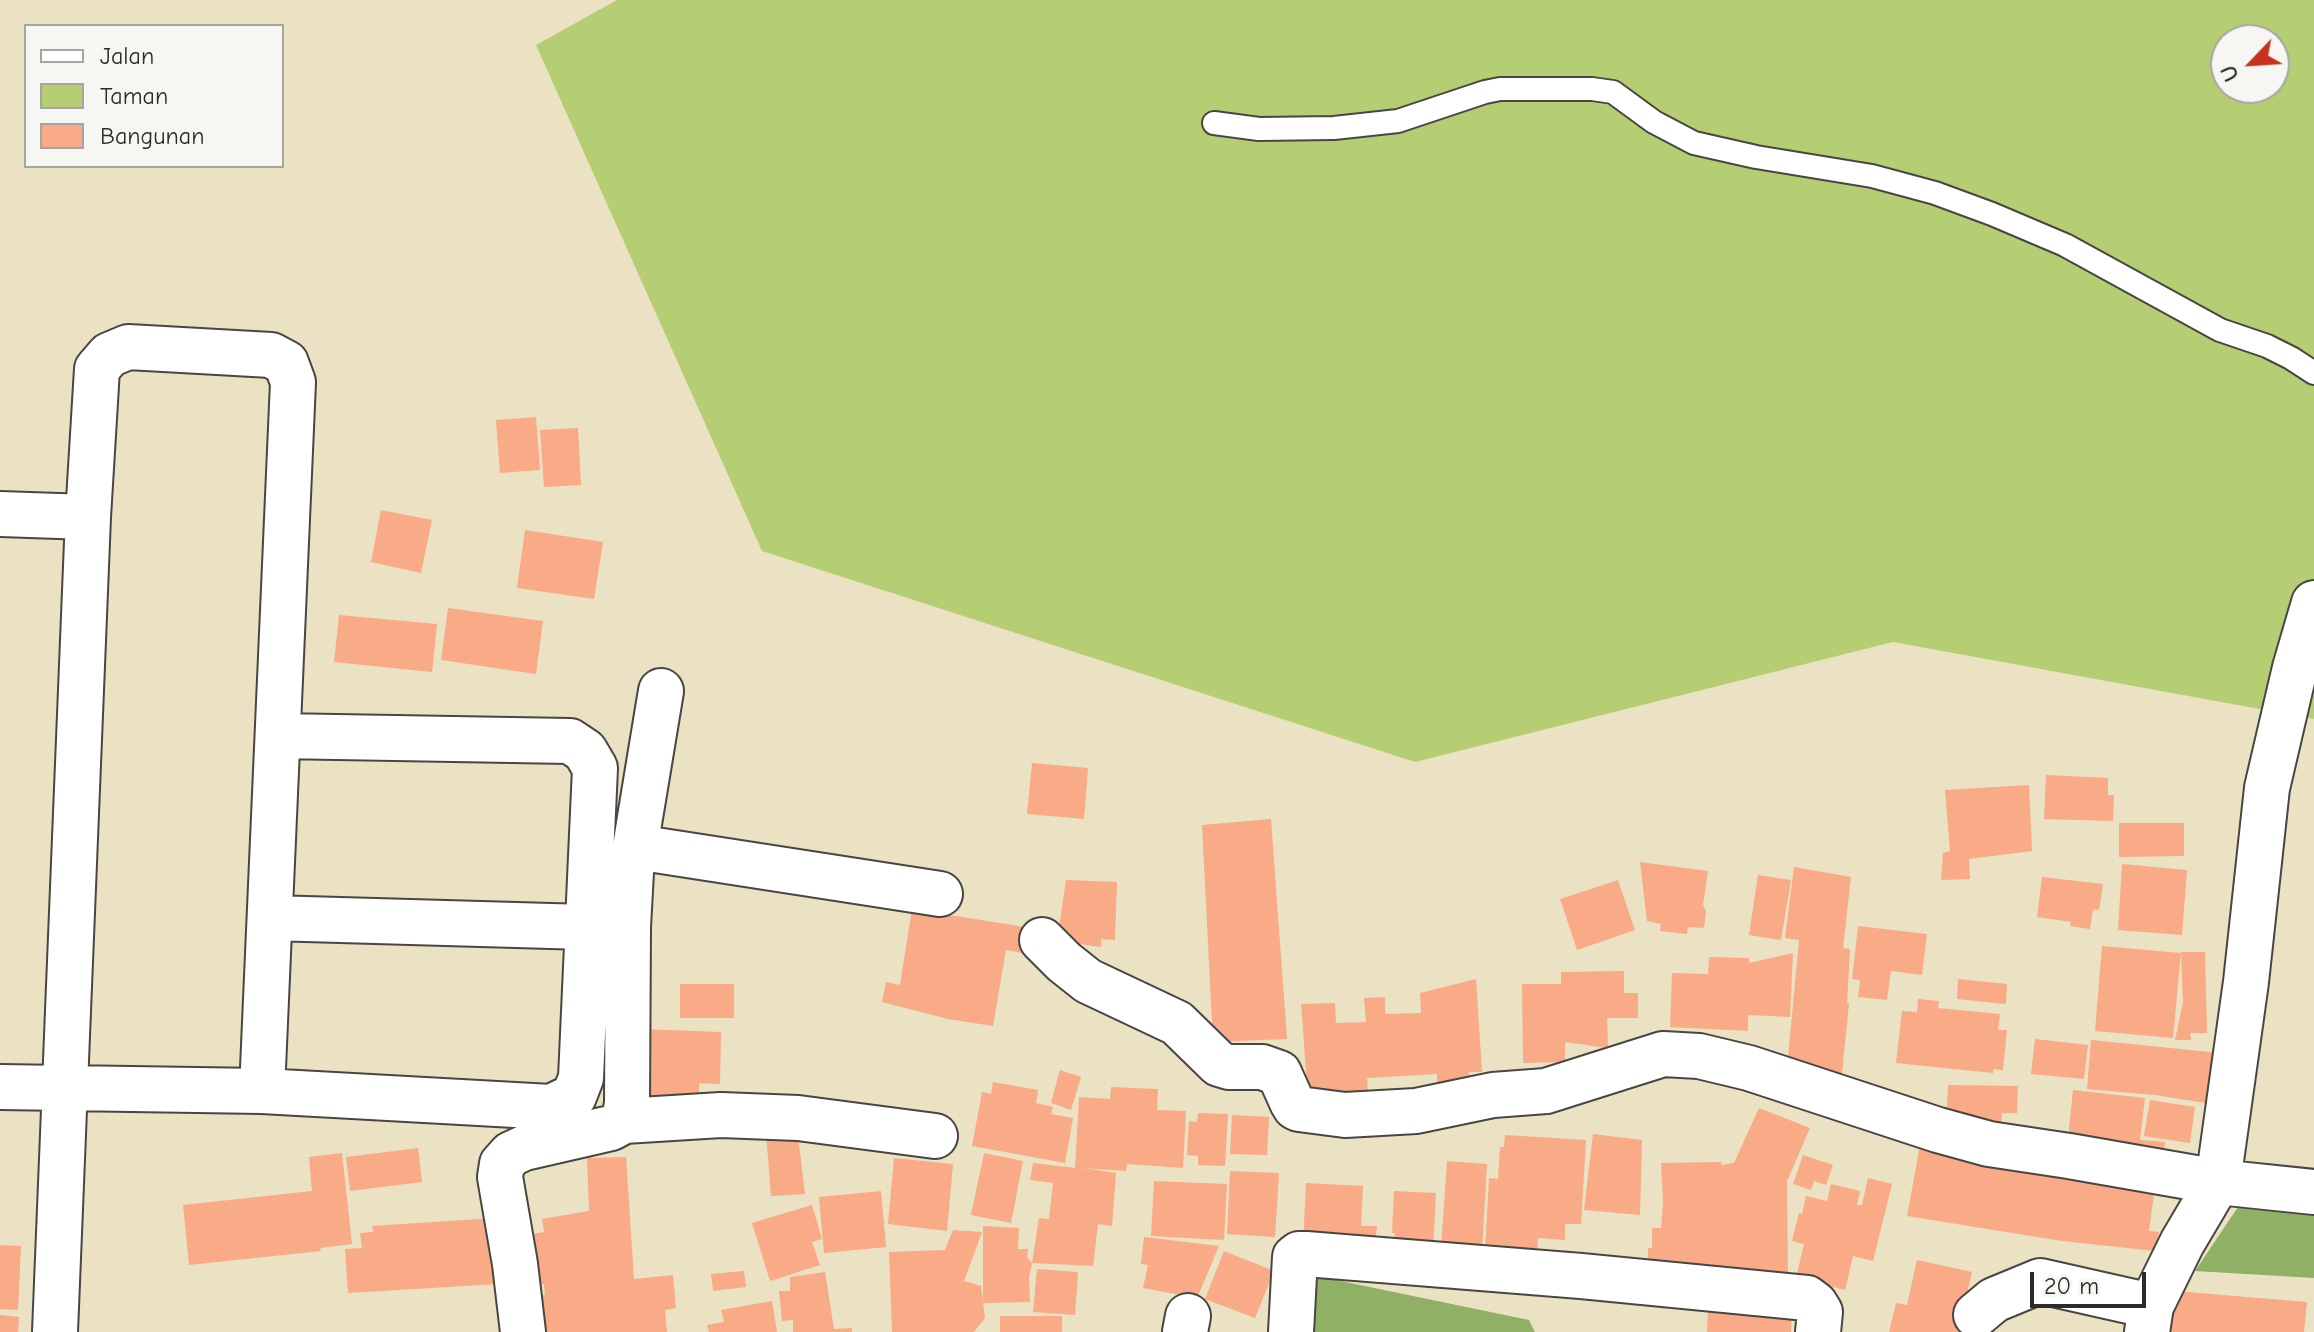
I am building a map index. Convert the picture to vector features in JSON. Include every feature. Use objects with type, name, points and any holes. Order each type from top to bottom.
[{"type":"street","points":[[55,1332],[88,517],[97,369],[109,355],[128,347],[271,355],[286,363],[293,382],[262,1091]]},
{"type":"street","points":[[0,514],[88,517]]},
{"type":"street","points":[[1976,1315],[1994,1300],[2040,1281],[2149,1319],[2182,1243],[2218,1182],[2246,982],[2267,788],[2295,668],[2314,603]]},
{"type":"street","points":[[624,1121],[627,1103],[631,872],[661,691]]},
{"type":"street","points":[[0,1087],[262,1091],[551,1107],[574,1096],[581,1078],[595,768],[585,751],[570,741],[278,736]]},
{"type":"street","points":[[636,847],[940,894]]},
{"type":"street","points":[[270,918],[586,927]]},
{"type":"street","points":[[1042,940],[1088,981],[1177,1023],[1219,1064],[1262,1067],[1279,1073],[1292,1102],[1299,1109],[1345,1115],[1416,1111],[1493,1095],[1546,1091],[1663,1054],[1699,1056],[1779,1077],[1989,1144],[2218,1182],[2314,1192]]},
{"type":"street","points":[[523,1332],[500,1177],[502,1164],[511,1154],[524,1148],[611,1128],[624,1121],[721,1115],[798,1118],[935,1136]]},
{"type":"street","points":[[1291,1332],[1295,1257],[1306,1254],[1807,1298],[1820,1312],[1818,1332]]},
{"type":"lane","points":[[1214,123],[1259,129],[1334,128],[1398,121],[1500,89],[1592,89],[1613,92],[1654,122],[1694,143],[1756,157],[1872,176],[1935,193],[1992,214],[2065,245],[2220,330],[2267,346],[2314,373]]},
{"type":"green space","points":[[617,0],[2314,0],[2314,719],[1893,642],[1415,762],[762,551],[536,45]]},
{"type":"green space","points":[[2240,1204],[2314,1213],[2314,1278],[2195,1271]]},
{"type":"green space","points":[[1302,1273],[1529,1320],[1535,1332],[1301,1332]]},
{"type":"building","points":[[536,417],[540,470],[500,473],[496,420]]},
{"type":"building","points":[[578,428],[581,485],[544,487],[540,430]]},
{"type":"building","points":[[381,510],[432,520],[421,573],[371,562]]},
{"type":"building","points":[[525,530],[603,542],[594,599],[517,588]]},
{"type":"building","points":[[448,608],[543,621],[536,674],[441,660]]},
{"type":"building","points":[[339,615],[437,624],[432,672],[334,662]]},
{"type":"building","points":[[1032,763],[1088,768],[1084,819],[1027,814]]},
{"type":"building","points":[[2046,775],[2108,778],[2108,795],[2114,795],[2113,821],[2044,819]]},
{"type":"building","points":[[2029,785],[2032,851],[1969,859],[1970,879],[1941,880],[1943,853],[1950,851],[1945,790]]},
{"type":"building","points":[[1271,819],[1287,1039],[1213,1042],[1202,825]]},
{"type":"building","points":[[2119,823],[2184,823],[2184,856],[2119,857]]},
{"type":"building","points":[[1640,862],[1708,871],[1703,905],[1706,911],[1704,928],[1688,927],[1687,934],[1660,931],[1661,924],[1647,921]]},
{"type":"building","points":[[2122,864],[2187,870],[2182,935],[2118,930]]},
{"type":"building","points":[[1794,867],[1851,877],[1843,948],[1850,949],[1849,1003],[1841,1083],[1787,1068],[1799,940],[1785,938]]},
{"type":"building","points":[[1758,875],[1791,880],[1781,940],[1749,935]]},
{"type":"building","points":[[2042,877],[2103,884],[2099,910],[2093,909],[2090,929],[2070,926],[2071,922],[2037,917]]},
{"type":"building","points":[[1066,880],[1117,882],[1115,940],[1101,939],[1101,947],[1057,941]]},
{"type":"building","points":[[1618,880],[1635,930],[1577,950],[1560,899]]},
{"type":"building","points":[[912,909],[1031,928],[1027,954],[1006,950],[993,1026],[948,1019],[882,1002],[886,982],[900,985]]},
{"type":"building","points":[[1858,926],[1927,934],[1922,975],[1891,971],[1887,1000],[1858,997],[1860,980],[1852,979]]},
{"type":"building","points":[[2102,946],[2181,953],[2173,1038],[2095,1031]]},
{"type":"building","points":[[2181,952],[2205,952],[2207,1033],[2190,1033],[2191,1040],[2175,1040],[2183,1003]]},
{"type":"building","points":[[1793,953],[1790,1017],[1748,1015],[1748,1031],[1670,1027],[1672,973],[1708,974],[1709,957],[1749,958],[1749,963]]},
{"type":"building","points":[[1624,971],[1624,993],[1638,993],[1638,1018],[1607,1018],[1608,1048],[1565,1042],[1565,1062],[1523,1063],[1522,984],[1561,984],[1561,972]]},
{"type":"building","points":[[1476,979],[1482,1072],[1469,1072],[1469,1082],[1437,1083],[1437,1074],[1367,1078],[1368,1094],[1308,1097],[1301,1004],[1335,1003],[1336,1023],[1366,1022],[1364,998],[1385,997],[1385,1014],[1421,1013],[1420,993]]},
{"type":"building","points":[[1958,979],[2007,984],[2006,1004],[1957,999]]},
{"type":"building","points":[[680,984],[734,984],[734,1018],[680,1018]]},
{"type":"building","points":[[1918,999],[1939,1001],[1938,1008],[2000,1014],[1998,1030],[2007,1030],[2003,1070],[1993,1069],[1993,1073],[1896,1063],[1902,1011],[1917,1012]]},
{"type":"building","points":[[641,1029],[721,1032],[720,1084],[699,1083],[699,1099],[638,1101]]},
{"type":"building","points":[[2035,1039],[2088,1045],[2084,1079],[2031,1074]]},
{"type":"building","points":[[2091,1040],[2220,1053],[2212,1104],[2087,1089]]},
{"type":"building","points":[[1060,1070],[1081,1077],[1071,1110],[1051,1103]]},
{"type":"building","points":[[993,1082],[1038,1090],[1036,1103],[1053,1107],[1051,1114],[1073,1118],[1065,1163],[972,1146],[982,1092],[991,1094]]},
{"type":"building","points":[[1948,1085],[2018,1086],[2017,1113],[2002,1113],[2001,1128],[1946,1126]]},
{"type":"building","points":[[1111,1087],[1158,1089],[1157,1110],[1186,1111],[1183,1168],[1127,1164],[1126,1171],[1082,1168],[1116,1173],[1112,1226],[1098,1224],[1093,1266],[1032,1263],[1039,1218],[1049,1219],[1053,1183],[1030,1180],[1033,1163],[1075,1168],[1079,1097],[1110,1099]]},
{"type":"building","points":[[2073,1090],[2145,1098],[2140,1140],[2165,1142],[2163,1159],[2067,1148]]},
{"type":"building","points":[[2150,1100],[2195,1107],[2190,1143],[2144,1136]]},
{"type":"building","points":[[1759,1108],[1810,1128],[1787,1181],[1788,1280],[1648,1277],[1652,1228],[1661,1228],[1661,1163],[1734,1163]]},
{"type":"building","points":[[1198,1113],[1228,1114],[1225,1166],[1198,1165],[1198,1156],[1187,1155],[1189,1121],[1197,1122]]},
{"type":"building","points":[[1232,1115],[1269,1117],[1267,1155],[1230,1154]]},
{"type":"building","points":[[765,1120],[797,1127],[805,1194],[771,1196]]},
{"type":"building","points":[[1593,1134],[1642,1140],[1640,1215],[1584,1210]]},
{"type":"building","points":[[1505,1135],[1586,1140],[1581,1224],[1565,1224],[1565,1240],[1538,1238],[1537,1254],[1485,1251],[1489,1178],[1498,1179],[1500,1147],[1504,1147]]},
{"type":"building","points":[[1920,1145],[2175,1196],[2154,1194],[2149,1231],[2159,1232],[2155,1251],[2062,1241],[1907,1216]]},
{"type":"building","points":[[418,1148],[422,1182],[350,1191],[346,1157]]},
{"type":"building","points":[[342,1153],[352,1244],[320,1248],[321,1251],[189,1265],[183,1205],[312,1191],[309,1157]]},
{"type":"building","points":[[984,1153],[1023,1161],[1011,1223],[971,1215]]},
{"type":"building","points":[[1803,1155],[1833,1165],[1826,1185],[1814,1181],[1811,1190],[1793,1184]]},
{"type":"building","points":[[626,1157],[634,1279],[673,1275],[676,1308],[665,1310],[667,1332],[531,1332],[527,1297],[545,1295],[544,1284],[529,1285],[521,1236],[544,1232],[542,1219],[589,1211],[587,1158]]},
{"type":"building","points":[[894,1158],[953,1164],[947,1231],[888,1224]]},
{"type":"building","points":[[1447,1161],[1487,1164],[1482,1251],[1441,1248]]},
{"type":"building","points":[[1230,1171],[1279,1173],[1275,1237],[1227,1234]]},
{"type":"building","points":[[1868,1178],[1892,1184],[1873,1261],[1853,1256],[1845,1290],[1826,1285],[1827,1282],[1796,1278],[1804,1244],[1792,1241],[1806,1196],[1827,1201],[1831,1184],[1860,1191],[1857,1205],[1862,1205]]},
{"type":"building","points":[[1154,1181],[1227,1184],[1224,1240],[1151,1236]]},
{"type":"building","points":[[1306,1183],[1363,1186],[1361,1226],[1377,1226],[1375,1248],[1303,1244]]},
{"type":"building","points":[[881,1191],[886,1247],[824,1253],[819,1197]]},
{"type":"building","points":[[1394,1191],[1436,1193],[1433,1249],[1393,1247]]},
{"type":"building","points":[[812,1205],[822,1239],[812,1242],[820,1265],[770,1281],[752,1223]]},
{"type":"building","points":[[494,1218],[498,1284],[348,1293],[345,1249],[362,1248],[360,1233],[373,1232],[372,1226]]},
{"type":"building","points":[[983,1226],[1019,1228],[1018,1249],[1028,1249],[1027,1257],[1032,1263],[1030,1302],[983,1303]]},
{"type":"building","points":[[953,1230],[982,1232],[964,1281],[981,1286],[985,1318],[974,1332],[892,1332],[889,1252],[945,1250]]},
{"type":"building","points":[[1144,1237],[1219,1246],[1197,1298],[1143,1288],[1148,1265],[1141,1264]]},
{"type":"building","points":[[0,1245],[21,1246],[18,1310],[0,1309]]},
{"type":"building","points":[[1224,1251],[1274,1271],[1255,1318],[1205,1299]]},
{"type":"building","points":[[1917,1260],[1972,1272],[1958,1332],[1889,1332],[1896,1303],[1907,1305]]},
{"type":"building","points":[[1037,1269],[1078,1272],[1075,1315],[1033,1312]]},
{"type":"building","points":[[744,1271],[746,1287],[713,1291],[711,1274]]},
{"type":"building","points":[[825,1272],[834,1329],[852,1328],[852,1332],[793,1332],[793,1320],[782,1321],[779,1291],[790,1291],[790,1277]]},
{"type":"building","points":[[2163,1290],[2307,1302],[2304,1332],[2159,1332]]},
{"type":"building","points":[[1709,1292],[1792,1302],[1791,1332],[1707,1332]]},
{"type":"building","points":[[772,1301],[777,1332],[709,1332],[707,1325],[724,1322],[721,1310]]},
{"type":"building","points":[[0,1315],[19,1317],[18,1332],[0,1332]]},
{"type":"building","points":[[1000,1316],[1062,1316],[1062,1332],[1000,1332]]}]
